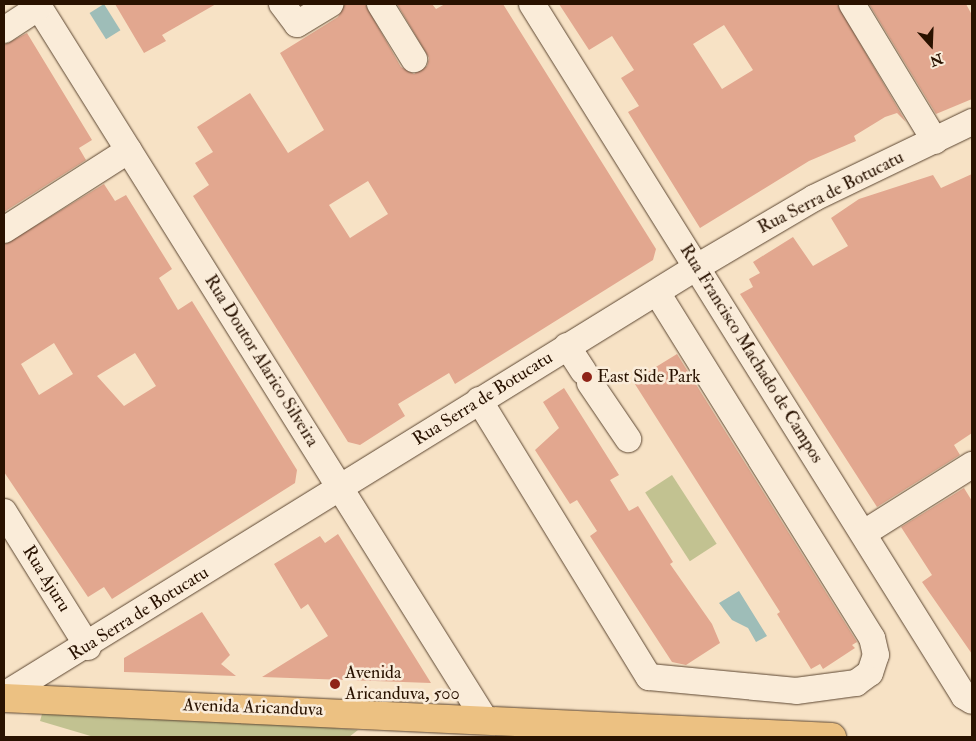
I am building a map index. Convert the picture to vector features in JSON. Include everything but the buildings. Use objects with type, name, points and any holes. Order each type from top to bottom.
[{"type":"main road","name":"Avenida Aricanduva","points":[[4,697],[484,718],[832,737]]},
{"type":"street","points":[[289,14],[330,4]]},
{"type":"street","points":[[380,4],[414,59]]},
{"type":"street","name":"Rua Francisco Machado de Campos","points":[[532,4],[964,696],[972,701]]},
{"type":"street","points":[[852,4],[935,142]]},
{"type":"street","points":[[4,30],[38,5]]},
{"type":"street","name":"Rua Doutor Alarico Silveira","points":[[38,5],[484,718]]},
{"type":"street","name":"Rua Serra de Botucatu","points":[[4,697],[341,489],[479,400],[697,267],[814,198],[935,142],[972,122]]},
{"type":"street","points":[[4,230],[129,150]]},
{"type":"street","points":[[479,400],[649,677],[796,691],[856,683],[870,673],[876,655],[872,638],[657,292]]},
{"type":"street","points":[[567,346],[628,439]]},
{"type":"street","points":[[864,533],[972,465]]},
{"type":"street","name":"Rua Ajuru","points":[[4,512],[88,646]]},
{"type":"green space","points":[[672,475],[717,544],[690,561],[645,492]]},
{"type":"green space","points":[[44,707],[154,713],[358,730],[349,737],[94,737],[40,721]]},
{"type":"water","points":[[104,4],[120,30],[106,39],[90,13]]},
{"type":"water","points":[[739,591],[767,636],[756,642],[748,628],[732,620],[719,603]]},
{"type":"place","name":"East Side Park","points":[[587,377]]},
{"type":"place","name":"Avenida Aricanduva, 500","points":[[335,684]]}]
